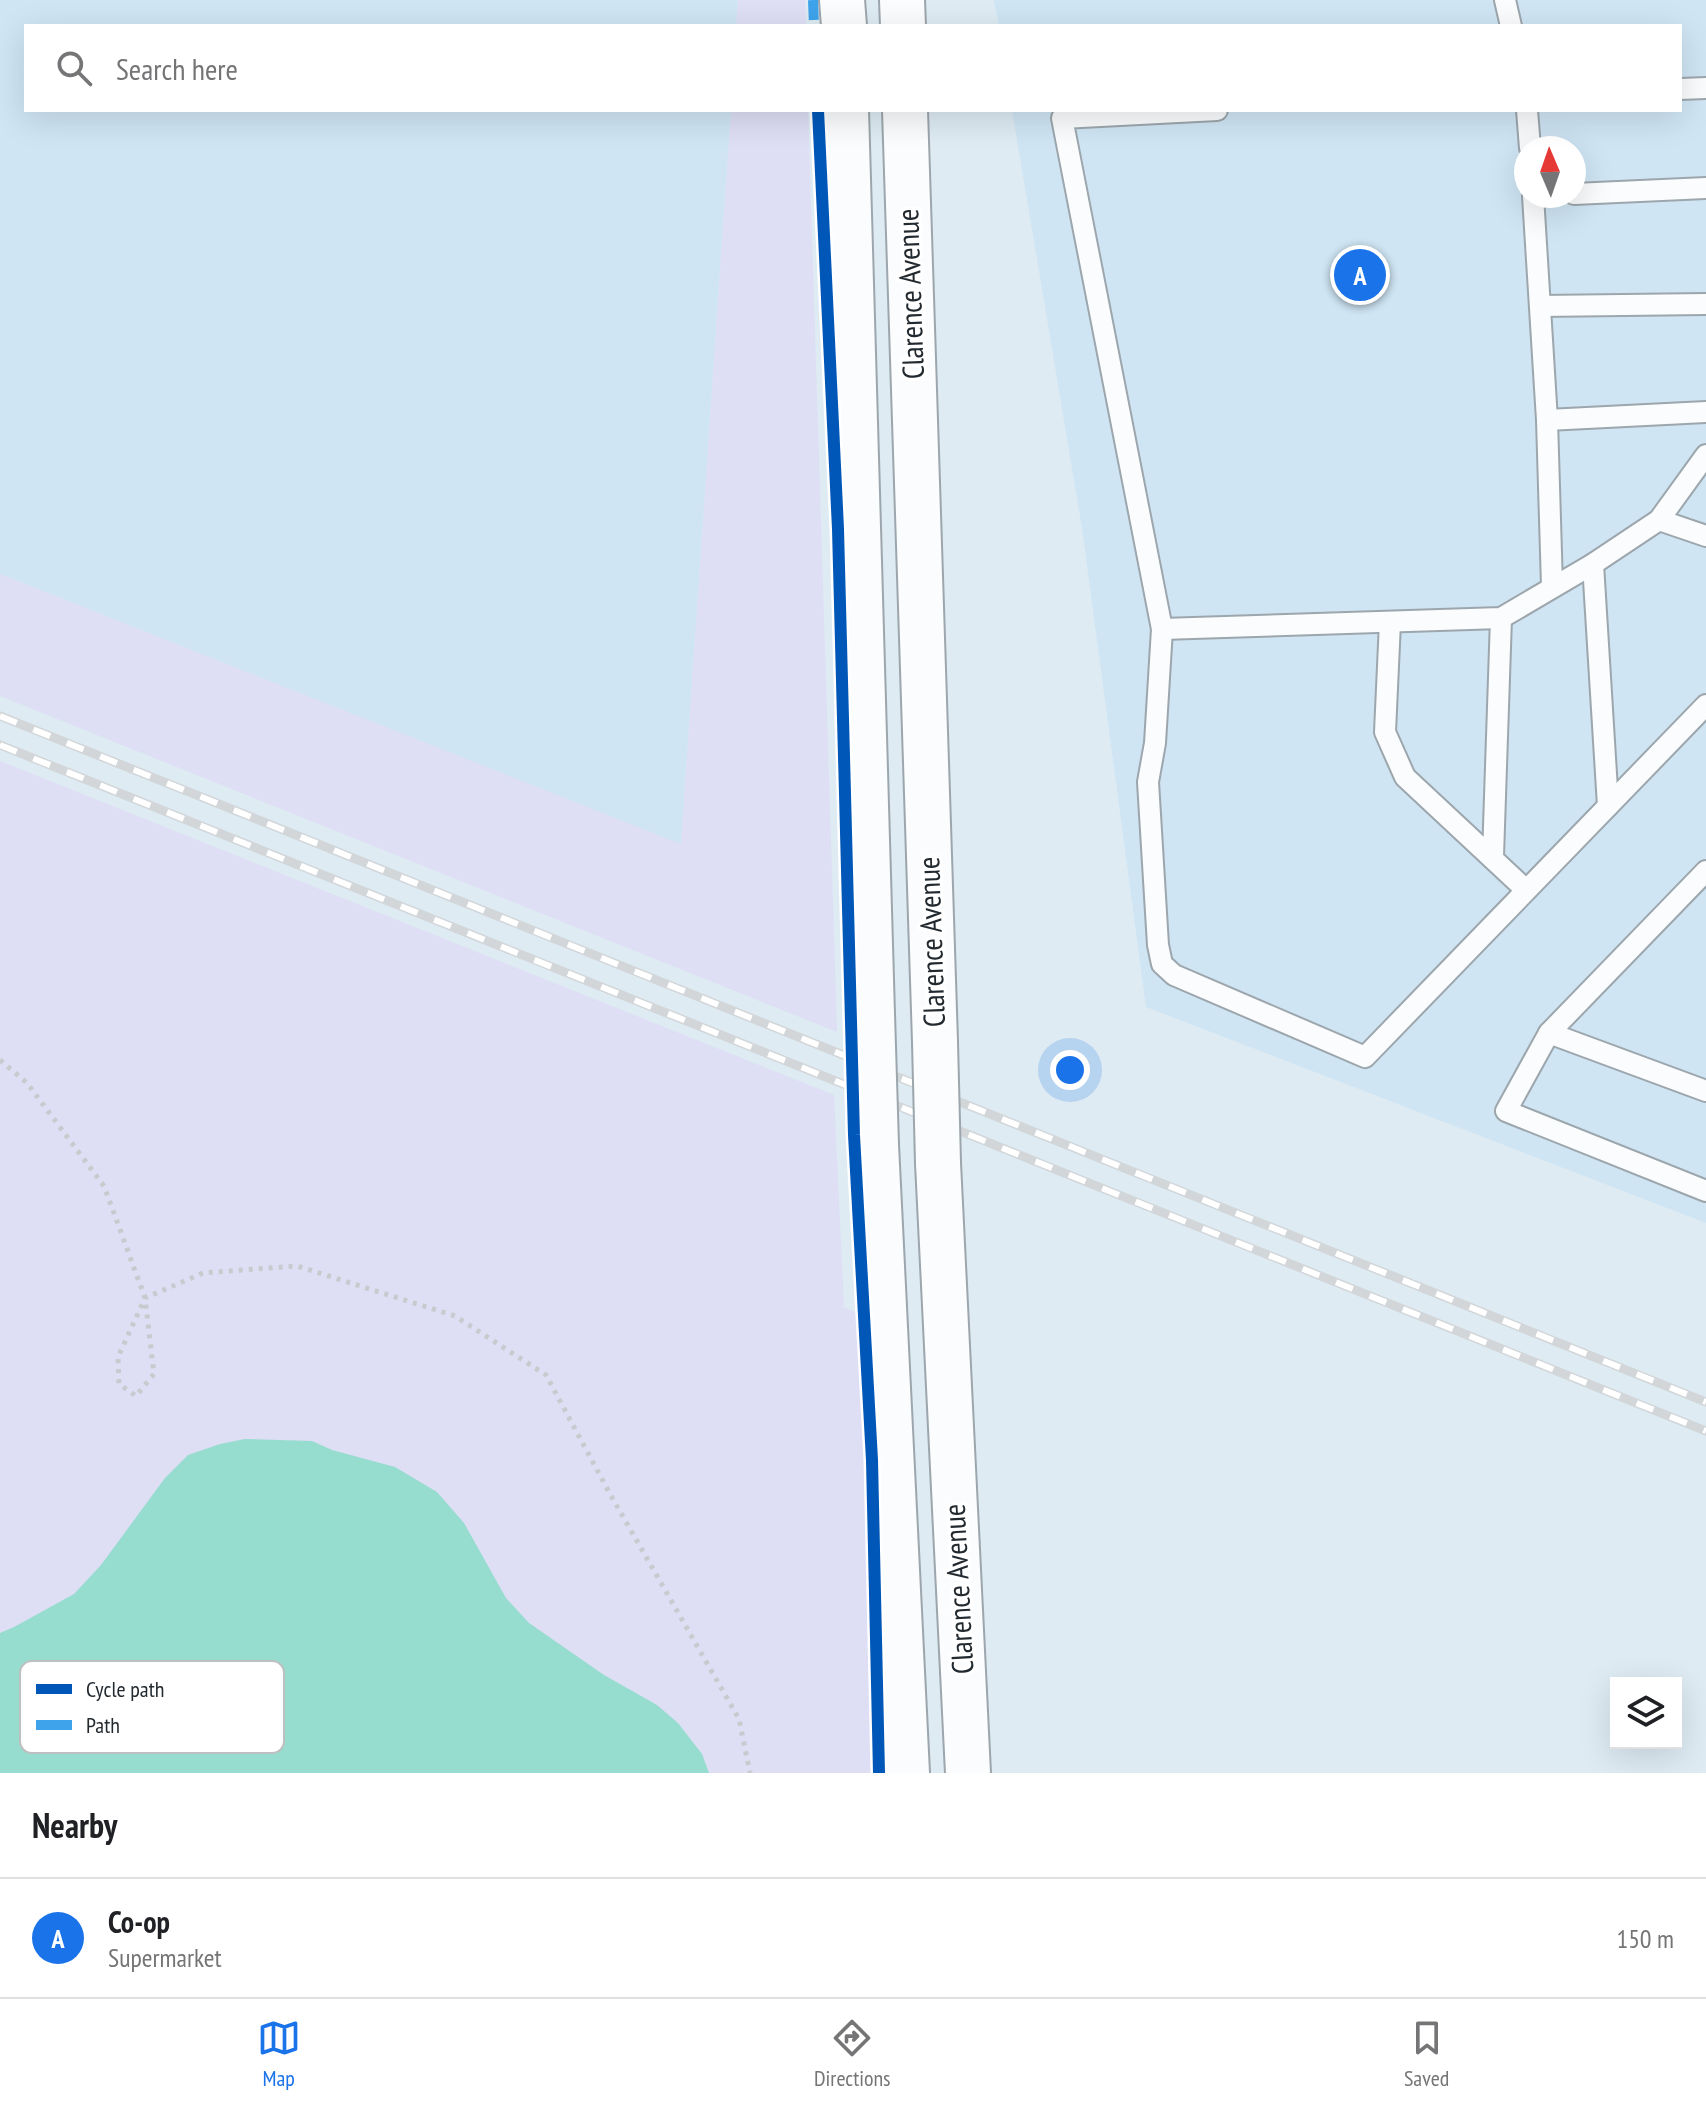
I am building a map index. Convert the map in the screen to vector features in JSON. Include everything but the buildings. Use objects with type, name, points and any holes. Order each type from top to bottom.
[{"type":"main road","points":[[842,0],[844,24]]},
{"type":"main road","points":[[902,0],[903,24]]},
{"type":"main road","name":"Clarence Avenue","points":[[846,112],[876,1145],[907,1773]]},
{"type":"main road","name":"Clarence Avenue","points":[[905,112],[938,1163],[968,1773]]},
{"type":"lane","points":[[1505,0],[1511,24]]},
{"type":"lane","points":[[1682,89],[1706,88]]},
{"type":"lane","points":[[1178,112],[1062,118],[1162,629],[1155,743],[1148,782],[1158,945],[1162,964],[1174,975],[1365,1057],[1706,705]]},
{"type":"lane","points":[[1527,112],[1529,136]]},
{"type":"lane","points":[[1586,193],[1706,188]]},
{"type":"lane","points":[[1534,208],[1547,420],[1552,586]]},
{"type":"lane","points":[[1540,306],[1706,304]]},
{"type":"lane","points":[[1547,420],[1706,412]]},
{"type":"lane","points":[[1162,629],[1501,618],[1593,564],[1659,520],[1706,455]]},
{"type":"lane","points":[[1659,520],[1706,536]]},
{"type":"lane","points":[[1593,564],[1608,806]]},
{"type":"lane","points":[[1493,856],[1501,618]]},
{"type":"lane","points":[[1390,622],[1385,732],[1405,777],[1526,890]]},
{"type":"lane","points":[[1706,871],[1549,1033],[1506,1111],[1706,1191]]},
{"type":"lane","points":[[1549,1033],[1706,1091]]},
{"type":"path","points":[[0,1060],[27,1083],[104,1186],[145,1298],[154,1374],[136,1396],[119,1384],[118,1357],[145,1298],[203,1273],[297,1266],[455,1316],[546,1375],[610,1494],[739,1719],[750,1773]]},
{"type":"shaded area","points":[[0,0],[738,0],[736,24],[24,24],[24,112],[731,112],[681,845],[0,574]]},
{"type":"shaded area","points":[[738,0],[805,0],[806,24],[736,24]]},
{"type":"shaded area","points":[[994,0],[1706,0],[1706,1223],[1146,1007],[1082,528],[1012,112],[1682,112],[1682,24],[999,24]]},
{"type":"shaded area","points":[[731,112],[808,112],[837,1032],[0,696],[0,574],[681,844]]},
{"type":"shaded area","points":[[0,761],[834,1095],[844,1307],[860,1314],[875,1773],[0,1773]]},
{"type":"shaded area","points":[[245,1439],[312,1441],[332,1450],[395,1467],[437,1492],[464,1523],[506,1598],[529,1623],[604,1675],[657,1705],[678,1723],[702,1754],[709,1773],[0,1773],[0,1633],[74,1594],[101,1565],[165,1478],[188,1455]]},
{"type":"railway","points":[[0,716],[1706,1402]]},
{"type":"railway","points":[[0,745],[1706,1431]]},
{"type":"marked path","points":[[813,0],[814,24]]},
{"type":"cycle path","points":[[818,112],[838,529],[854,1135],[872,1460],[879,1773]]},
{"type":"place","name":"Co-op","points":[[1360,275]]}]
